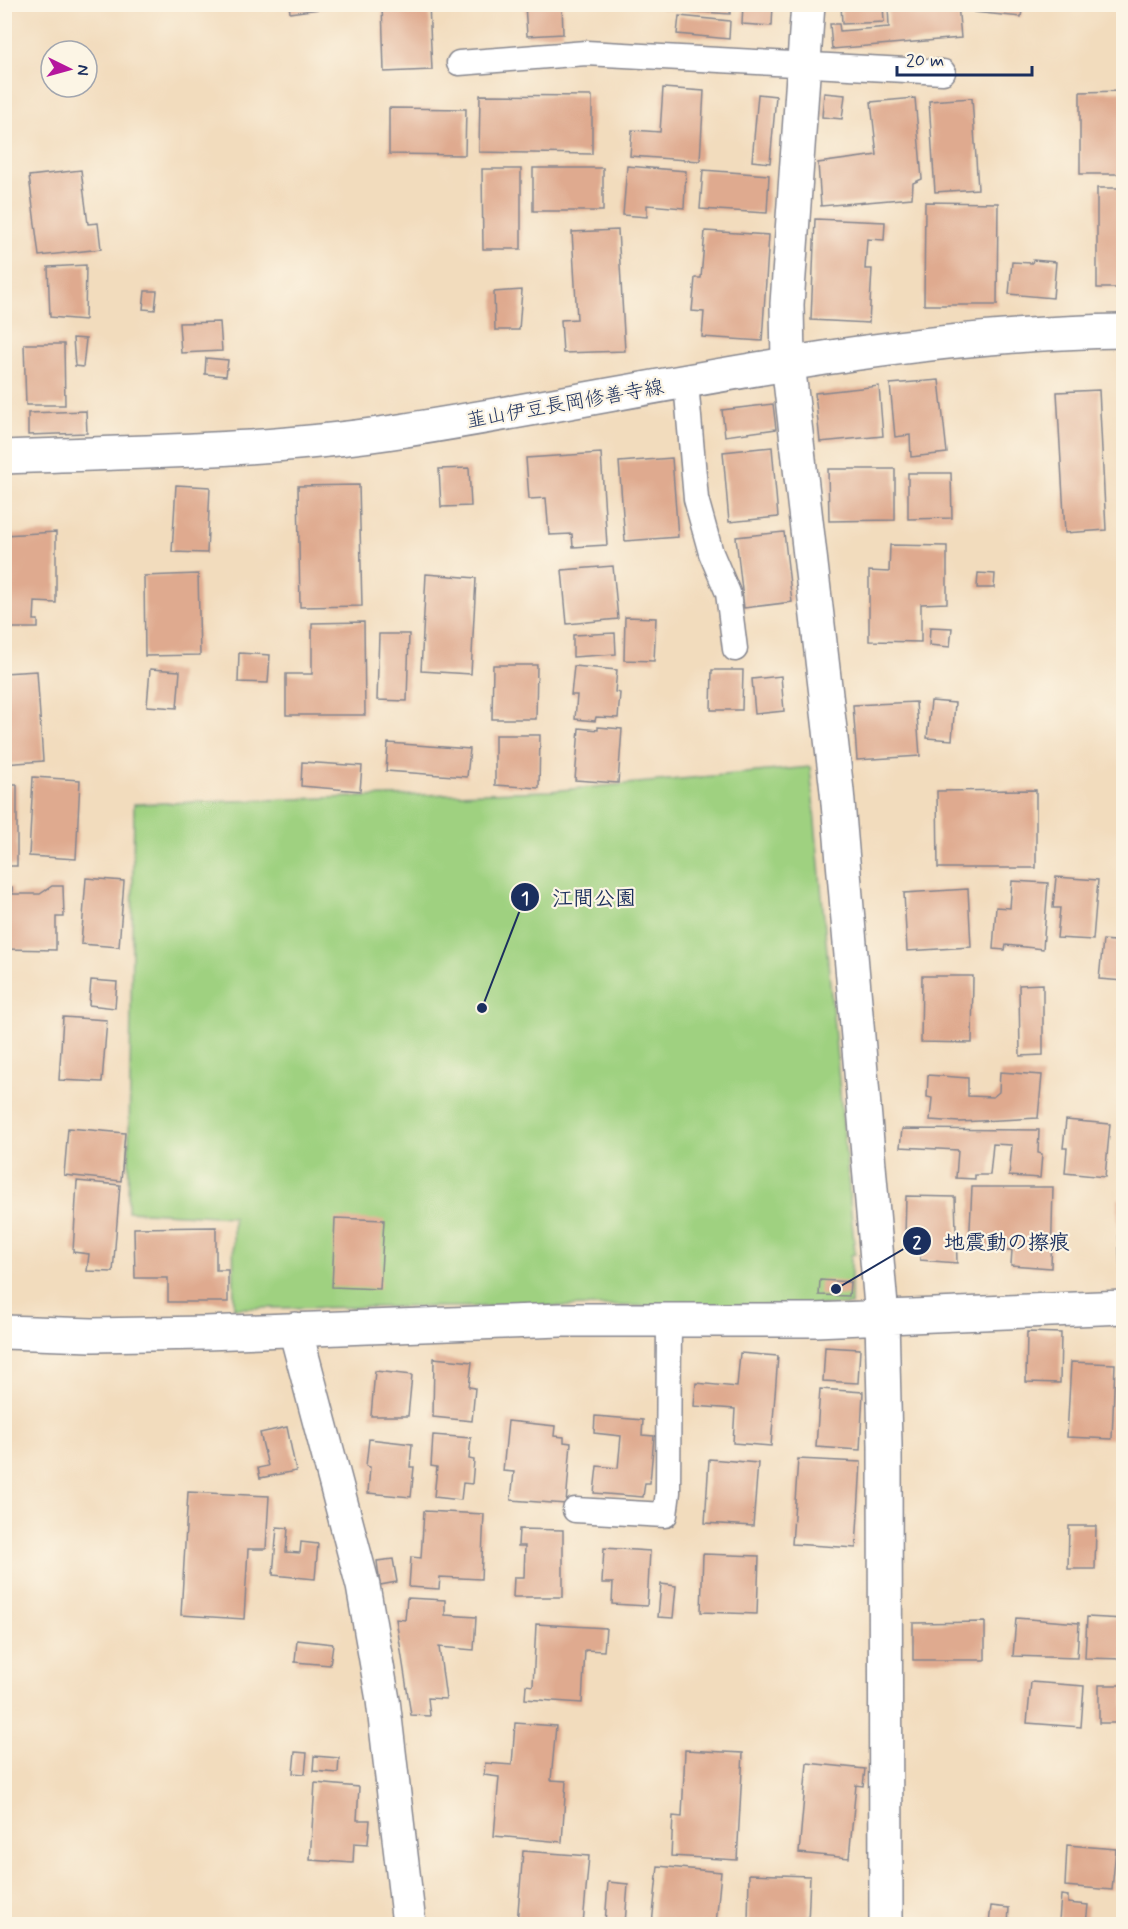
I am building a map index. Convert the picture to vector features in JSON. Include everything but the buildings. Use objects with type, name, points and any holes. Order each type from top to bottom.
[{"type":"street","points":[[808,4],[787,304],[788,363],[837,791],[882,1318],[885,1456],[886,1924]]},
{"type":"street","name":"韮山伊豆長岡修善寺線","points":[[4,457],[241,449],[403,430],[788,363],[878,351],[1048,334],[1124,331]]},
{"type":"street","points":[[4,1332],[92,1335],[561,1320],[882,1318],[1124,1307]]},
{"type":"street","points":[[295,1329],[363,1586],[383,1700],[409,1924]]},
{"type":"lane","points":[[459,63],[586,54],[943,72]]},
{"type":"lane","points":[[686,382],[696,499],[711,553],[728,593],[734,625],[735,649]]},
{"type":"lane","points":[[575,1510],[665,1515],[668,1492],[669,1320]]},
{"type":"green space","points":[[810,767],[855,1254],[851,1255],[851,1305],[234,1308],[233,1217],[128,1211],[134,804],[550,791]]},
{"type":"place","name":"江間公園","points":[[482,1008]]},
{"type":"place","name":"地震動の擦痕","points":[[836,1289]]}]
